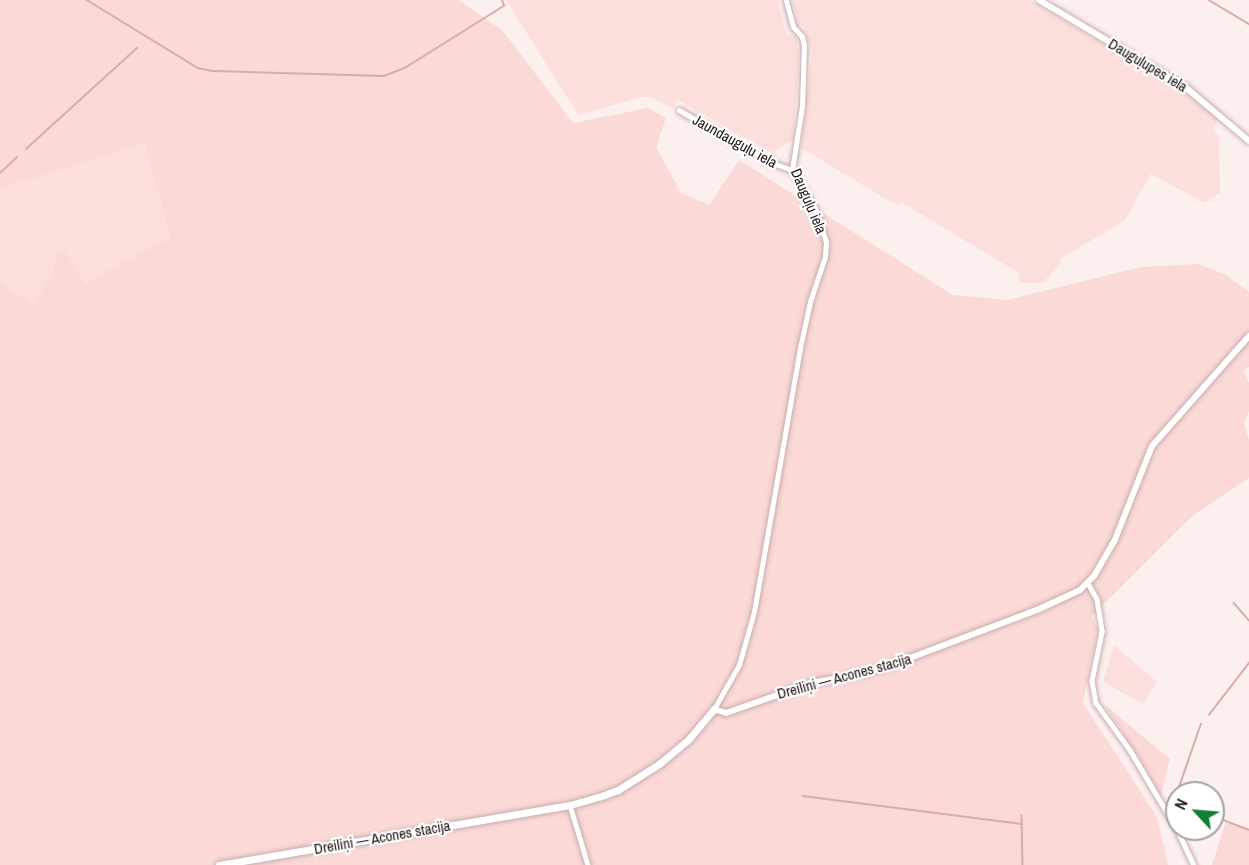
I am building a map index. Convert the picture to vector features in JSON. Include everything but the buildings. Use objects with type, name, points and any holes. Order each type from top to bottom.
[{"type":"main road","name":"Dreiliņi — Acones stacija","points":[[219,865],[570,805],[618,790],[659,764],[688,740],[714,709]]},
{"type":"street","name":"Dauguļu iela","points":[[714,709],[739,665],[754,612],[810,302],[825,257],[826,242],[812,201],[801,189],[792,170],[801,115],[805,58],[802,37],[793,27],[786,0]]},
{"type":"street","name":"Dauguļupes iela","points":[[1039,0],[1184,86],[1249,141]]},
{"type":"street","name":"Jaundauguļu iela","points":[[679,110],[773,163],[792,170]]},
{"type":"street","points":[[1165,809],[1130,750],[1096,703],[1092,681],[1102,632],[1097,599],[1088,583],[1113,542],[1152,446],[1249,336]]},
{"type":"street","name":"Dreiliņi — Acones stacija","points":[[714,709],[726,713],[811,683],[862,674],[894,664],[1037,610],[1088,583]]},
{"type":"street","points":[[570,805],[588,865]]},
{"type":"street","points":[[1183,841],[1194,865]]},
{"type":"shaded area","points":[[0,0],[459,0],[503,31],[573,123],[648,108],[666,118],[656,147],[681,193],[709,205],[739,160],[953,295],[1007,300],[1141,267],[1199,264],[1226,275],[1249,292],[1249,367],[1243,370],[1249,383],[1249,411],[1244,423],[1249,440],[1249,478],[1191,517],[1092,616],[1098,630],[1083,703],[1157,817],[1168,865],[0,865],[0,282],[33,304],[53,274],[56,255],[64,250],[85,283],[170,238],[144,142],[0,189]]},
{"type":"shaded area","points":[[506,0],[778,0],[786,34],[796,36],[799,57],[793,140],[772,153],[678,100],[673,109],[652,97],[641,97],[578,115]]},
{"type":"shaded area","points":[[793,0],[1029,0],[1186,94],[1217,118],[1214,132],[1219,136],[1220,193],[1205,203],[1151,174],[1124,221],[1060,259],[1061,263],[1043,283],[1020,283],[1019,273],[901,202],[898,206],[801,148],[812,52],[803,26],[798,25]]},
{"type":"shaded area","points":[[144,142],[170,238],[107,273],[33,304],[0,282],[0,189],[28,180],[26,173]]},
{"type":"shaded area","points":[[1114,645],[1157,682],[1143,704],[1103,682]]},
{"type":"shaded area","points":[[1105,705],[1170,759],[1161,795],[1132,747]]},
{"type":"shaded area","points":[[1226,821],[1249,829],[1249,865],[1212,865],[1220,841],[1225,841]]},
{"type":"waterway","points":[[87,0],[198,68],[214,71],[384,76],[405,68],[504,6],[502,0]]},
{"type":"waterway","points":[[1209,0],[1249,24]]},
{"type":"waterway","points":[[26,149],[137,48]]},
{"type":"waterway","points":[[0,173],[17,157]]},
{"type":"waterway","points":[[1234,603],[1249,620]]},
{"type":"waterway","points":[[1209,715],[1249,663]]},
{"type":"waterway","points":[[1181,781],[1201,724]]},
{"type":"waterway","points":[[803,796],[1022,824]]},
{"type":"waterway","points":[[1022,815],[1023,865]]},
{"type":"waterway","points":[[1225,821],[1249,830]]}]
